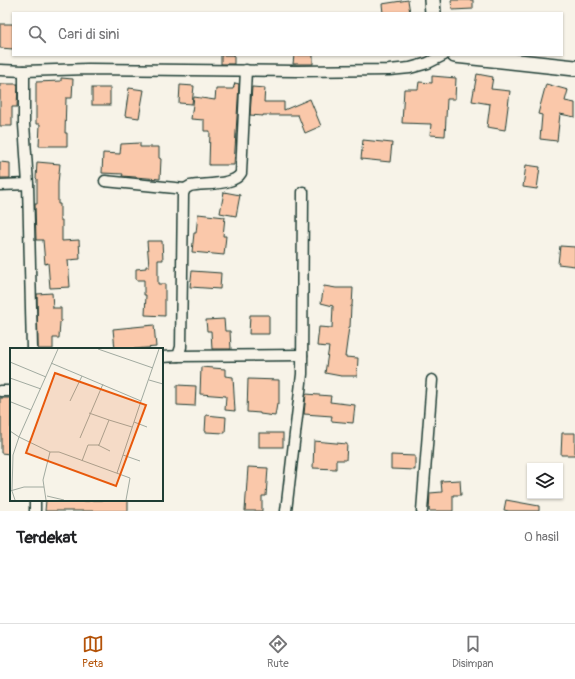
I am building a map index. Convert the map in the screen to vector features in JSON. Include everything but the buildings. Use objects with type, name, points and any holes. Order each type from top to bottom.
[{"type":"street","points":[[432,0],[433,12]]},
{"type":"street","points":[[0,70],[382,70],[410,68],[428,63],[442,56]]},
{"type":"street","points":[[464,56],[575,68]]},
{"type":"street","points":[[105,181],[185,189],[190,186],[231,181],[238,178],[241,173],[246,70]]},
{"type":"street","points":[[24,71],[24,124],[28,184],[32,348]]},
{"type":"street","points":[[0,185],[28,184]]},
{"type":"street","points":[[178,356],[181,347],[183,194],[185,189]]},
{"type":"street","points":[[286,511],[302,374],[303,192]]},
{"type":"street","points":[[163,357],[302,355]]},
{"type":"street","points":[[422,511],[432,380]]}]
